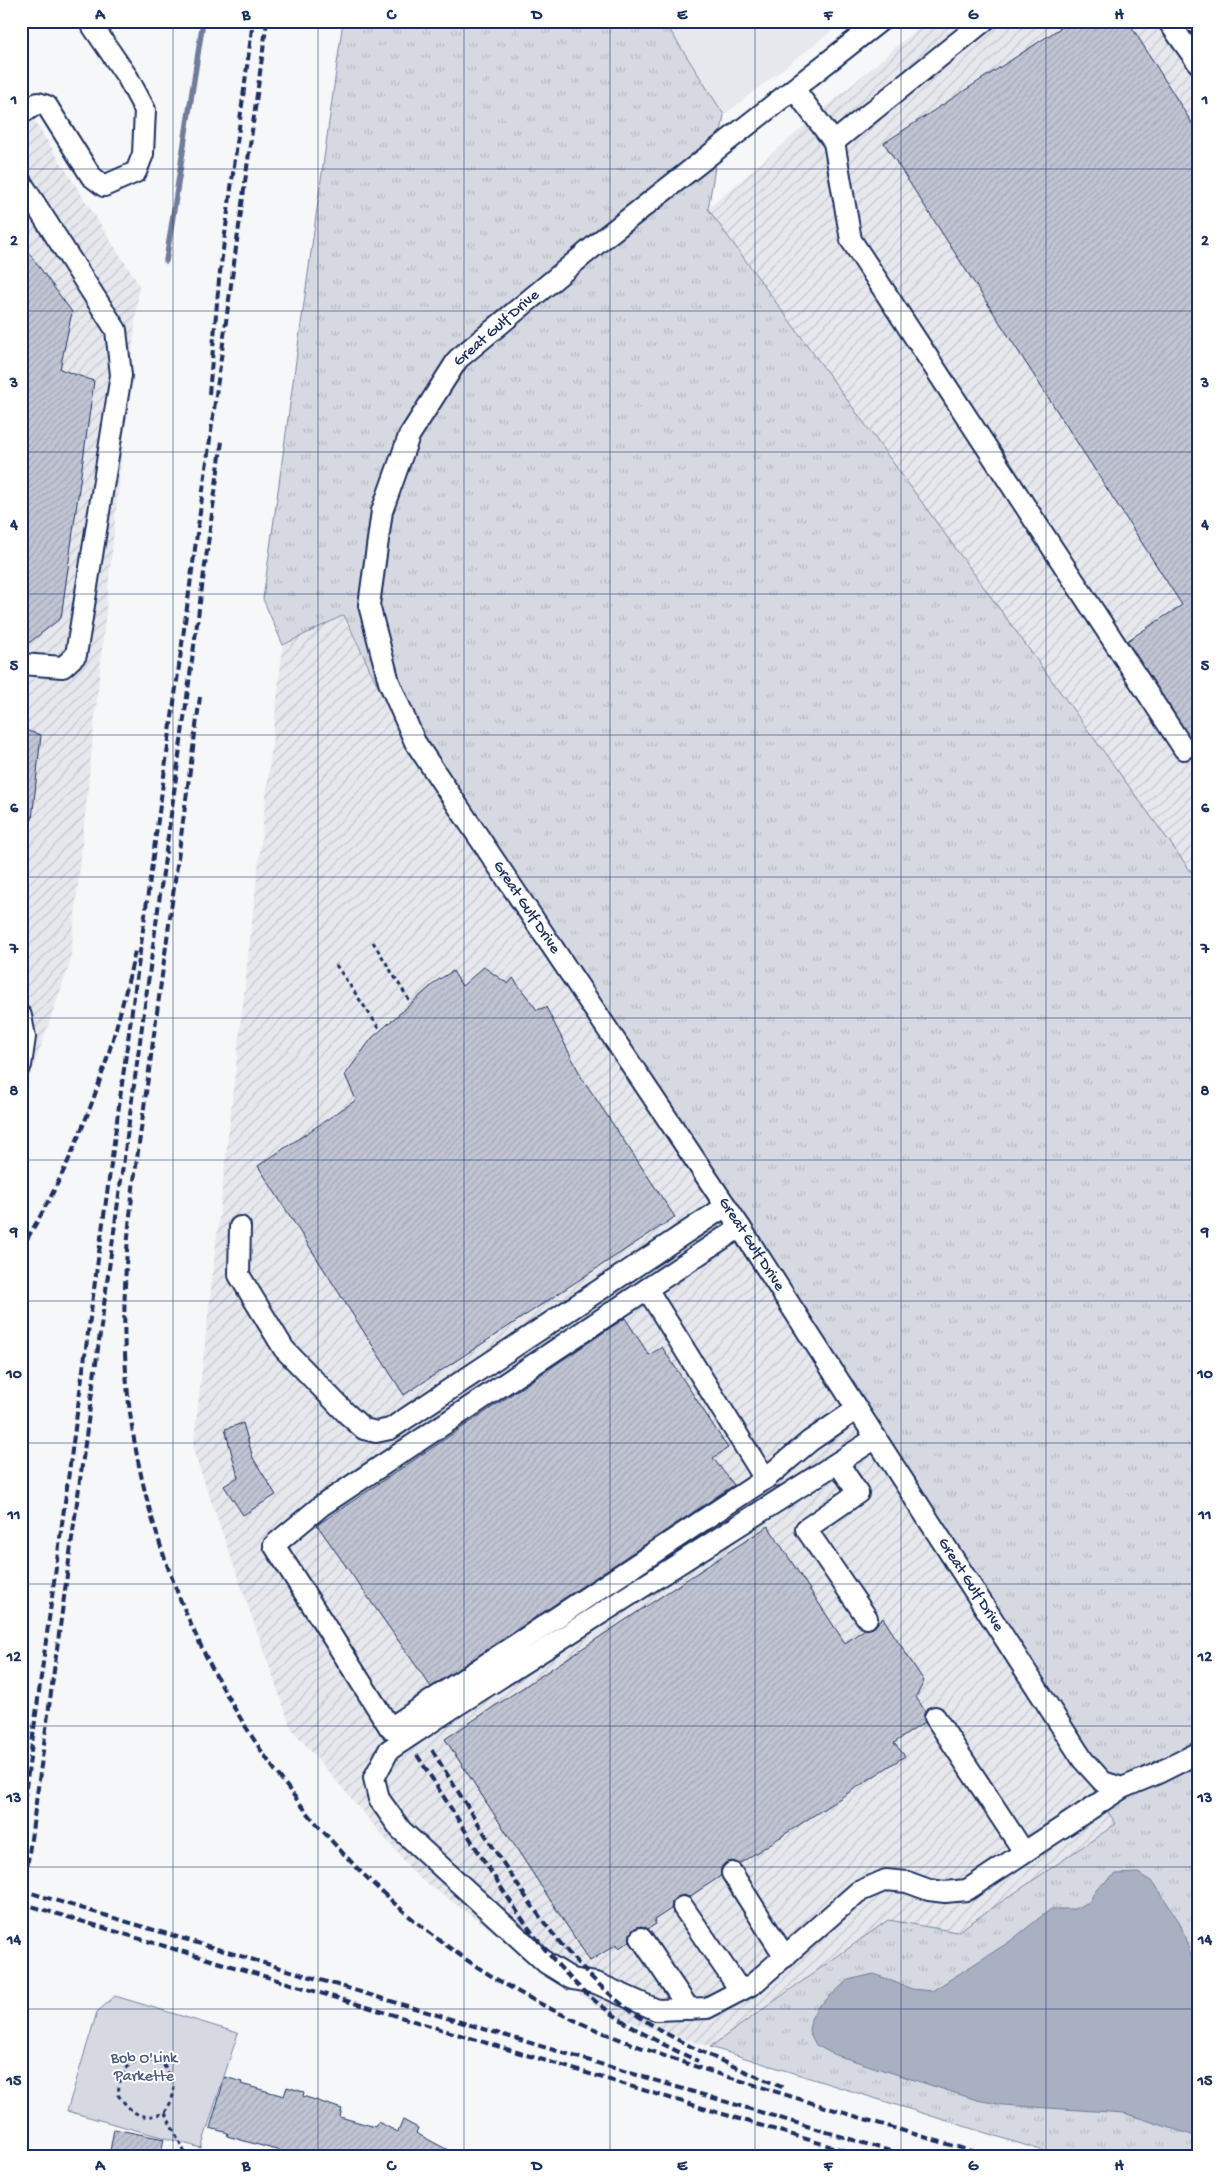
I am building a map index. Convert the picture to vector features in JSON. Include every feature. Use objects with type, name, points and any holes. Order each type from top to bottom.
[{"type":"street","points":[[21,114],[38,103],[47,106],[91,176],[104,186],[136,172],[143,154],[146,110],[128,78],[89,21]]},
{"type":"street","name":"Great Gulf Drive","points":[[880,21],[604,238],[458,359],[409,436],[382,511],[369,605],[389,682],[415,742],[740,1227],[1083,1760],[1103,1782],[1122,1788]]},
{"type":"street","points":[[834,142],[984,21]]},
{"type":"street","points":[[1168,21],[1198,63]]},
{"type":"street","points":[[1192,21],[1198,23]]},
{"type":"street","points":[[794,89],[834,142],[851,240],[1184,749]]},
{"type":"street","points":[[21,182],[116,330],[121,376],[76,655],[64,667],[21,664]]},
{"type":"street","points":[[21,1016],[25,1037],[21,1065]]},
{"type":"street","points":[[240,1227],[239,1275],[284,1349],[346,1413],[364,1429],[376,1432],[390,1429],[726,1206]]},
{"type":"street","points":[[740,1227],[321,1506],[274,1545],[390,1728],[765,1479],[810,1441],[857,1409]]},
{"type":"street","points":[[647,1289],[765,1479]]},
{"type":"street","points":[[876,1438],[389,1750],[374,1778],[379,1799],[401,1830],[546,1963],[572,1979],[596,1983],[657,2010],[707,2008],[753,1984],[858,1892],[886,1880],[907,1882],[929,1890],[945,1892],[967,1890],[1122,1788],[1156,1774],[1198,1752]]},
{"type":"street","points":[[838,1463],[858,1493],[806,1529],[867,1618]]},
{"type":"street","points":[[935,1717],[1024,1852]]},
{"type":"street","points":[[732,1873],[785,1956]]},
{"type":"street","points":[[683,1907],[740,1990]]},
{"type":"street","points":[[641,1938],[689,2009]]},
{"type":"path","points":[[373,942],[410,1000]]},
{"type":"path","points":[[336,965],[379,1028]]},
{"type":"path","points":[[142,2058],[163,2064],[174,2081],[172,2100],[165,2113],[152,2117],[132,2112],[118,2095],[120,2079],[128,2066],[142,2058]]},
{"type":"path","points":[[165,2113],[187,2157]]},
{"type":"shaded area","points":[[664,21],[844,21],[724,115]]},
{"type":"shaded area","points":[[926,21],[1198,21],[1198,881],[708,209]]},
{"type":"shaded area","points":[[21,100],[139,285],[70,963],[21,1103]]},
{"type":"shaded area","points":[[343,615],[403,739],[820,1370],[1116,1824],[957,1932],[888,1920],[710,2047],[609,2015],[418,1877],[291,1728],[193,1450],[283,645]]},
{"type":"green space","points":[[343,21],[664,21],[724,115],[708,209],[1198,881],[1198,2157],[1063,2157],[710,2047],[888,1920],[957,1932],[1116,1824],[820,1370],[403,739],[344,615],[283,645],[263,599]]},
{"type":"green space","name":"Bob O'Link Parkette","points":[[115,1996],[238,2033],[201,2148],[67,2111],[97,2012]]},
{"type":"water","points":[[1138,1873],[1154,1883],[1180,1923],[1198,1976],[1198,2137],[1124,2113],[1003,2105],[977,2100],[833,2054],[816,2045],[809,2031],[811,2019],[817,2008],[848,1980],[874,1974],[912,1989],[932,1991],[1009,1942],[1051,1909],[1074,1909],[1089,1902],[1097,1888],[1116,1874]]},
{"type":"building","points":[[1071,21],[1128,21],[1198,133],[1198,750],[1127,641],[1182,605],[884,143]]},
{"type":"building","points":[[21,242],[72,312],[60,369],[94,381],[61,618],[21,649]]},
{"type":"building","points":[[21,729],[41,735],[32,820],[21,819]]},
{"type":"building","points":[[484,967],[508,984],[513,978],[537,1010],[546,1007],[582,1078],[675,1217],[404,1395],[258,1166],[356,1100],[345,1075],[372,1038],[438,980],[453,971],[462,986]]},
{"type":"building","points":[[625,1318],[649,1355],[662,1347],[728,1448],[713,1458],[734,1485],[431,1687],[317,1525]]},
{"type":"building","points":[[243,1423],[253,1458],[276,1495],[243,1515],[224,1486],[238,1477],[225,1429]]},
{"type":"building","points":[[768,1526],[845,1643],[865,1629],[873,1628],[883,1618],[924,1681],[916,1697],[925,1711],[925,1722],[894,1743],[905,1756],[739,1864],[732,1861],[725,1863],[721,1868],[721,1876],[689,1897],[683,1895],[676,1898],[672,1902],[671,1909],[654,1920],[656,1924],[648,1929],[641,1926],[635,1928],[630,1933],[630,1941],[619,1948],[617,1944],[590,1961],[445,1739]]},
{"type":"building","points":[[225,2077],[242,2082],[241,2084],[284,2096],[287,2087],[304,2092],[303,2096],[342,2109],[340,2117],[375,2127],[378,2122],[398,2132],[403,2120],[418,2128],[416,2133],[461,2157],[301,2157],[227,2136],[228,2133],[210,2128]]},
{"type":"building","points":[[114,2129],[164,2139],[160,2157],[109,2157]]},
{"type":"waterway","points":[[166,261],[203,21]]},
{"type":"railway","points":[[209,394],[219,280],[253,21]]},
{"type":"railway","points":[[21,1824],[267,21]]},
{"type":"railway","points":[[21,1912],[222,441]]},
{"type":"railway","points":[[200,697],[133,1188],[127,1246],[124,1333],[131,1420],[149,1507],[177,1592],[215,1674],[262,1752],[317,1825],[380,1890],[449,1947],[524,1995],[610,2036],[670,2058],[991,2157]]},
{"type":"railway","points":[[21,1249],[58,1182],[95,1094],[124,999],[135,951]]},
{"type":"railway","points":[[432,1750],[496,1852],[538,1914],[569,1953],[604,1989],[641,2018],[661,2030],[722,2061],[784,2088]]},
{"type":"railway","points":[[417,1755],[510,1900],[562,1970],[594,2000],[619,2018],[657,2041],[698,2061]]},
{"type":"railway","points":[[21,1890],[910,2157]]},
{"type":"railway","points":[[21,1903],[866,2157]]}]
